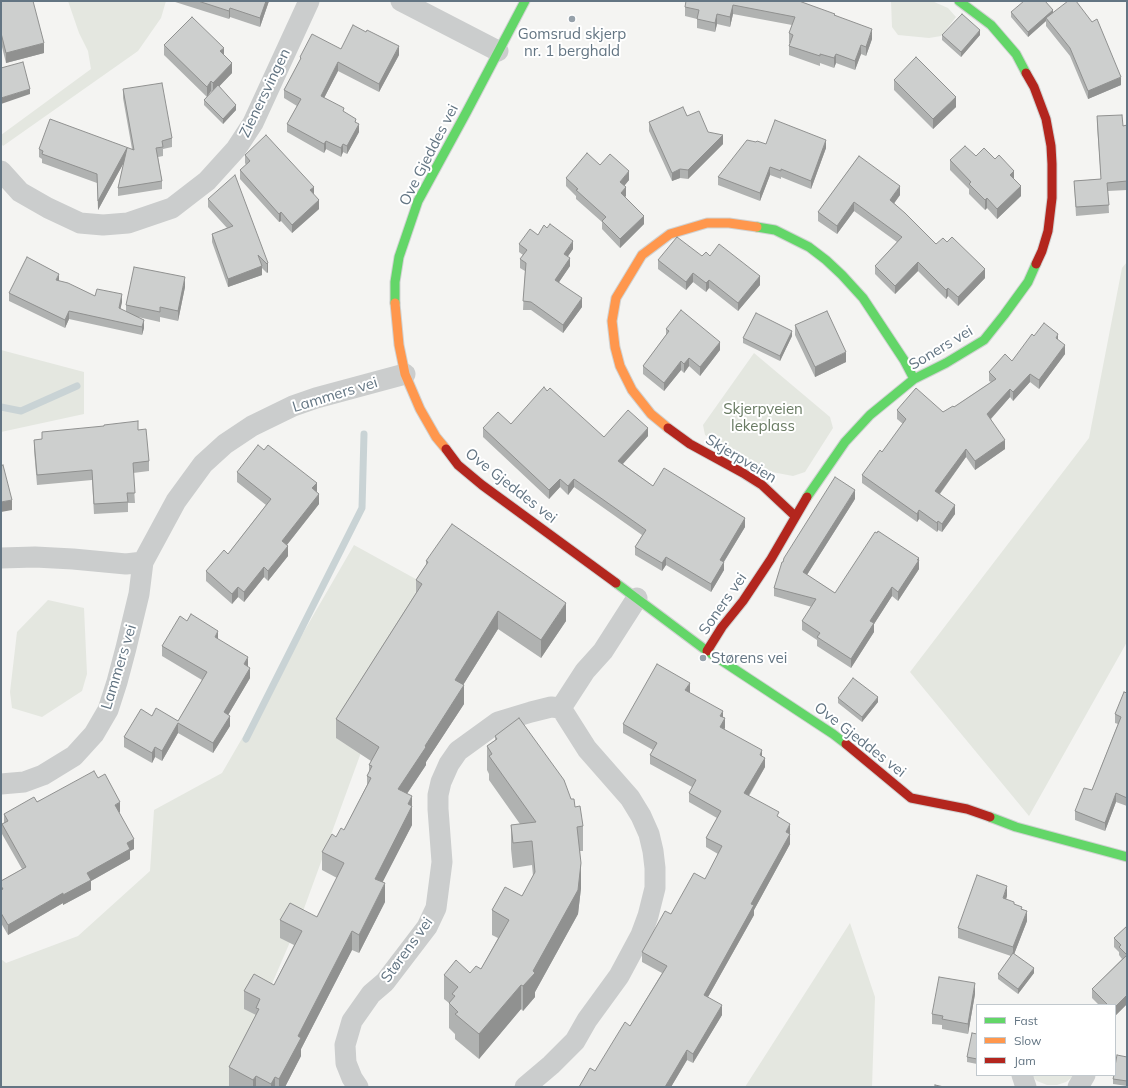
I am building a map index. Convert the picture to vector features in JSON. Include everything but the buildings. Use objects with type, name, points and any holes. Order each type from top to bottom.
[{"type":"street","name":"Zienersvingen","points":[[1,171],[20,192],[48,208],[80,223],[103,225],[128,223],[172,208],[208,181],[236,150],[253,122],[309,1]]},
{"type":"street","points":[[401,1],[498,51]]},
{"type":"street","name":"Ove Gjeddes vei","points":[[525,1],[418,201],[399,257],[395,282],[394,310],[399,345],[405,374],[420,409],[436,437],[458,465],[482,485],[707,651],[833,734],[911,798],[967,809],[1016,827],[1127,857]]},
{"type":"street","name":"Soners vei","points":[[707,651],[722,627],[743,601],[771,559],[795,516],[823,472],[846,442],[870,415],[914,379],[946,363],[984,340],[1004,316],[1028,282],[1042,251],[1048,231],[1052,198],[1052,164],[1046,119],[1034,87],[1016,54],[991,25],[959,1]]},
{"type":"street","name":"Skjerpveien","points":[[795,516],[762,485],[690,444],[667,427],[651,414],[632,390],[620,366],[615,347],[612,321],[616,298],[642,254],[670,234],[707,224],[729,223],[767,228],[781,232],[809,247],[826,260],[863,298],[904,360],[914,379]]},
{"type":"street","name":"Lammers vei","points":[[1,784],[24,782],[43,775],[74,756],[94,734],[108,710],[117,682],[139,594],[143,562],[176,501],[203,464],[225,444],[252,426],[293,406],[316,398],[405,374]]},
{"type":"street","points":[[1,558],[65,558],[126,564],[143,562]]},
{"type":"street","points":[[525,1087],[551,1065],[575,1041],[587,1020],[619,976],[646,922],[655,888],[653,851],[649,834],[641,816],[630,798],[587,749],[561,708],[585,671],[603,651],[637,598]]},
{"type":"street","name":"Størens vei","points":[[358,1087],[352,1078],[346,1063],[345,1045],[352,1021],[371,994],[385,982],[427,927],[436,908],[442,862],[438,795],[449,764],[458,751],[498,722],[531,712],[551,708],[561,708]]},
{"type":"street","points":[[1022,1076],[1026,1087]]},
{"type":"street","points":[[1078,1087],[1084,1076]]},
{"type":"green space","points":[[68,1],[166,1],[161,18],[138,51],[3,146],[1,143],[1,135],[91,69],[88,51],[79,33]]},
{"type":"green space","points":[[891,1],[932,1],[948,8],[956,17],[941,36],[929,38],[898,35],[892,27]]},
{"type":"green space","points":[[1127,262],[1127,642],[1029,816],[910,672],[1089,438],[1122,268]]},
{"type":"green space","points":[[1,350],[84,372],[84,414],[1,432]]},
{"type":"green space","name":"Skjerpveien lekeplass","points":[[754,353],[830,417],[833,428],[805,472],[793,476],[772,472],[705,435],[703,425]]},
{"type":"green space","points":[[354,545],[423,583],[302,914],[244,1049],[251,1087],[1,1087],[1,959],[6,963],[78,936],[150,871],[154,810],[222,773]]},
{"type":"green space","points":[[48,600],[84,608],[87,674],[82,691],[42,717],[12,708],[10,692],[17,632]]},
{"type":"green space","points":[[850,923],[875,997],[872,1087],[745,1087]]},
{"type":"green space","points":[[1032,1076],[1074,1076],[1066,1082],[1057,1085],[1047,1085],[1037,1081]]},
{"type":"waterway","points":[[1,407],[21,411],[77,386]]},
{"type":"waterway","points":[[246,739],[362,508],[364,434]]},
{"type":"traffic: fast","points":[[395,303],[395,282],[399,257],[418,201],[525,1]]},
{"type":"traffic: fast","points":[[959,1],[991,25],[1016,54],[1026,73]]},
{"type":"traffic: fast","points":[[757,227],[775,230],[809,247],[842,275],[863,298],[904,360],[914,379]]},
{"type":"traffic: fast","points":[[807,497],[845,442],[870,415],[914,379],[946,363],[984,340],[1028,282],[1036,264]]},
{"type":"traffic: fast","points":[[616,583],[707,651],[846,744]]},
{"type":"traffic: fast","points":[[990,817],[1016,827],[1127,857]]},
{"type":"traffic: slow","points":[[668,428],[651,414],[632,390],[620,366],[615,347],[612,321],[616,298],[642,255],[670,234],[707,223],[729,223],[757,227]]},
{"type":"traffic: slow","points":[[395,303],[399,345],[405,374],[420,409],[436,437],[446,449]]},
{"type":"traffic: jam","points":[[1026,73],[1034,87],[1046,119],[1051,146],[1052,164],[1052,198],[1048,231],[1036,264]]},
{"type":"traffic: jam","points":[[668,428],[690,444],[762,485],[795,516]]},
{"type":"traffic: jam","points":[[446,449],[458,465],[482,485],[616,583]]},
{"type":"traffic: jam","points":[[707,651],[722,627],[743,601],[771,559],[807,497]]},
{"type":"traffic: jam","points":[[846,744],[911,798],[967,809],[990,817]]},
{"type":"place","name":"Gomsrud skjerp nr. 1 berghald","points":[[572,19]]},
{"type":"place","name":"Størens vei","points":[[703,658]]}]
